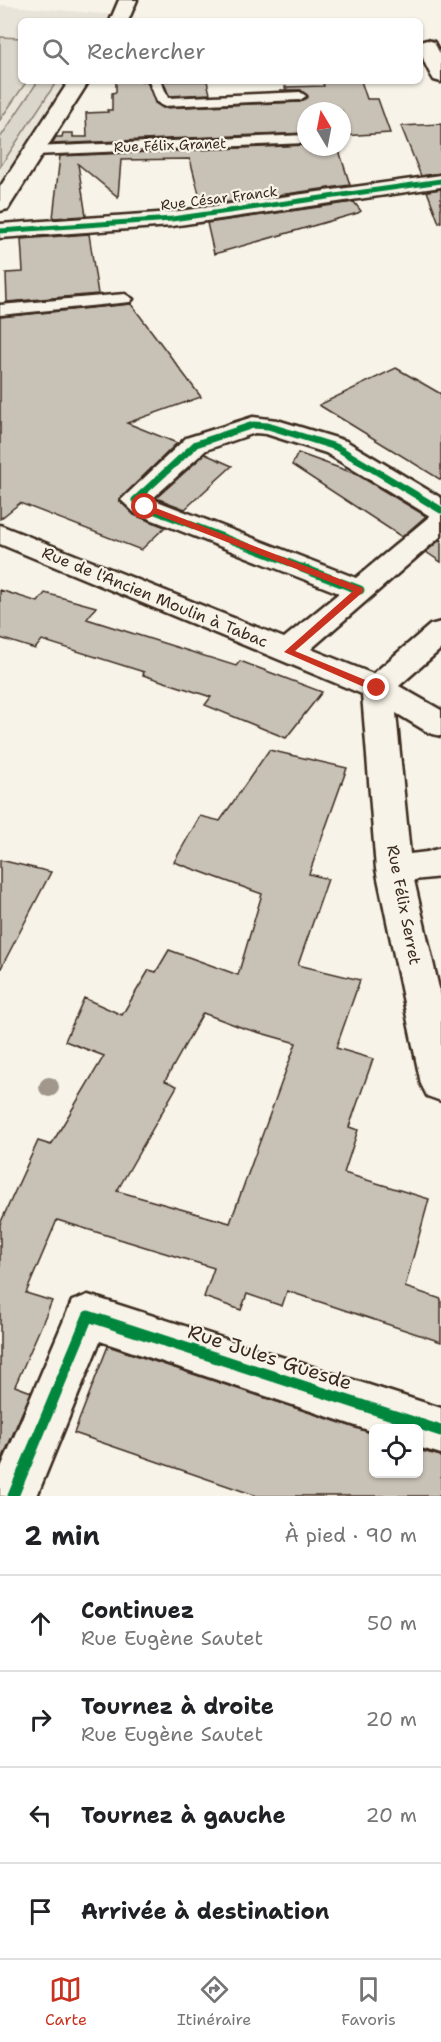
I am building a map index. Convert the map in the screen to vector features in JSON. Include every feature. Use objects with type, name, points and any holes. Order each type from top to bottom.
[{"type":"street","points":[[121,18],[128,0]]},
{"type":"street","points":[[429,46],[441,76]]},
{"type":"street","points":[[0,204],[77,84]]},
{"type":"street","name":"Rue César Franck","points":[[0,231],[172,219],[441,181]]},
{"type":"street","points":[[360,590],[145,507],[135,500],[196,444],[254,425],[268,426],[336,447],[441,510]]},
{"type":"street","points":[[288,652],[441,521]]},
{"type":"street","name":"Rue de l'Ancien Moulin à Tabac","points":[[0,534],[377,688],[441,725]]},
{"type":"street","points":[[377,688],[441,632]]},
{"type":"street","name":"Rue Félix Serret","points":[[377,688],[394,869],[441,1084]]},
{"type":"street","points":[[394,869],[436,865],[441,861]]},
{"type":"street","name":"Rue Jules Guesde","points":[[13,1496],[88,1316],[441,1431]]},
{"type":"lane","points":[[156,84],[163,102],[300,96]]},
{"type":"lane","name":"Rue Félix Granet","points":[[34,151],[297,139]]},
{"type":"lane","points":[[0,310],[124,299]]},
{"type":"shaded area","points":[[0,5],[117,15],[114,18],[18,18],[18,84],[69,84],[0,185]]},
{"type":"shaded area","points":[[0,37],[18,38],[18,84],[25,84],[0,120]]},
{"type":"shaded area","points":[[36,84],[55,84],[0,167],[0,138]]},
{"type":"building","points":[[116,84],[148,84],[155,103],[163,108],[297,102],[297,133],[52,144],[56,137],[62,137],[63,133],[73,133],[73,137],[87,137],[86,113],[112,110],[112,93],[116,92]]},
{"type":"building","points":[[164,84],[208,84],[210,94],[169,96]]},
{"type":"building","points":[[362,84],[367,99],[378,99],[390,133],[351,135],[351,102],[300,102],[308,97],[301,90],[286,90],[285,87]]},
{"type":"building","points":[[441,124],[441,173],[421,176],[401,126]]},
{"type":"building","points":[[297,145],[297,156],[341,156],[350,185],[202,206],[190,159],[121,160],[118,197],[78,164],[86,216],[53,218],[60,156]]},
{"type":"building","points":[[441,189],[441,222],[439,223],[427,191]]},
{"type":"building","points":[[354,202],[361,211],[358,213],[214,254],[207,223]]},
{"type":"building","points":[[89,234],[98,294],[7,302],[6,273],[23,272],[21,239]]},
{"type":"building","points":[[131,304],[201,397],[127,423],[177,443],[119,500],[134,515],[165,527],[141,550],[20,503],[0,519],[0,317]]},
{"type":"building","points":[[396,368],[441,394],[441,480],[319,405]]},
{"type":"building","points":[[298,453],[356,474],[426,516],[402,537],[292,465]]},
{"type":"building","points":[[205,454],[232,466],[185,509],[156,498]]},
{"type":"building","points":[[441,539],[441,562],[426,552]]},
{"type":"building","points":[[0,590],[38,602],[45,593],[96,607],[87,619],[236,666],[240,661],[322,692],[286,738],[205,705],[211,697],[143,675],[144,672],[42,640],[35,649],[0,638]]},
{"type":"building","points":[[269,750],[347,768],[309,874],[328,879],[298,965],[360,980],[336,1048],[373,1059],[349,1127],[358,1130],[344,1173],[429,1199],[405,1287],[441,1299],[441,1342],[287,1291],[282,1306],[247,1294],[241,1310],[204,1297],[214,1268],[57,1220],[26,1293],[52,1301],[15,1386],[31,1392],[0,1464],[0,1224],[38,1141],[51,1145],[104,1056],[65,1041],[84,998],[122,1015],[149,970],[156,972],[169,950],[238,975],[262,894],[174,862],[200,816],[220,821]],"holes":[[[203,1013],[243,1028],[296,1043],[230,1223],[117,1191],[177,1086],[165,1081]]]},
{"type":"building","points":[[0,860],[51,872],[0,970]]},
{"type":"building","points":[[108,1346],[369,1432],[369,1478],[423,1478],[423,1451],[441,1456],[441,1496],[257,1496],[74,1433]]},
{"type":"cycle path","points":[[0,231],[172,219],[441,181]]},
{"type":"cycle path","points":[[360,590],[145,507],[135,500],[196,444],[253,425],[268,426],[336,447],[441,510]]},
{"type":"cycle path","points":[[13,1496],[88,1316],[441,1431]]},
{"type":"route","points":[[145,507],[360,590],[288,652],[377,688]]}]
